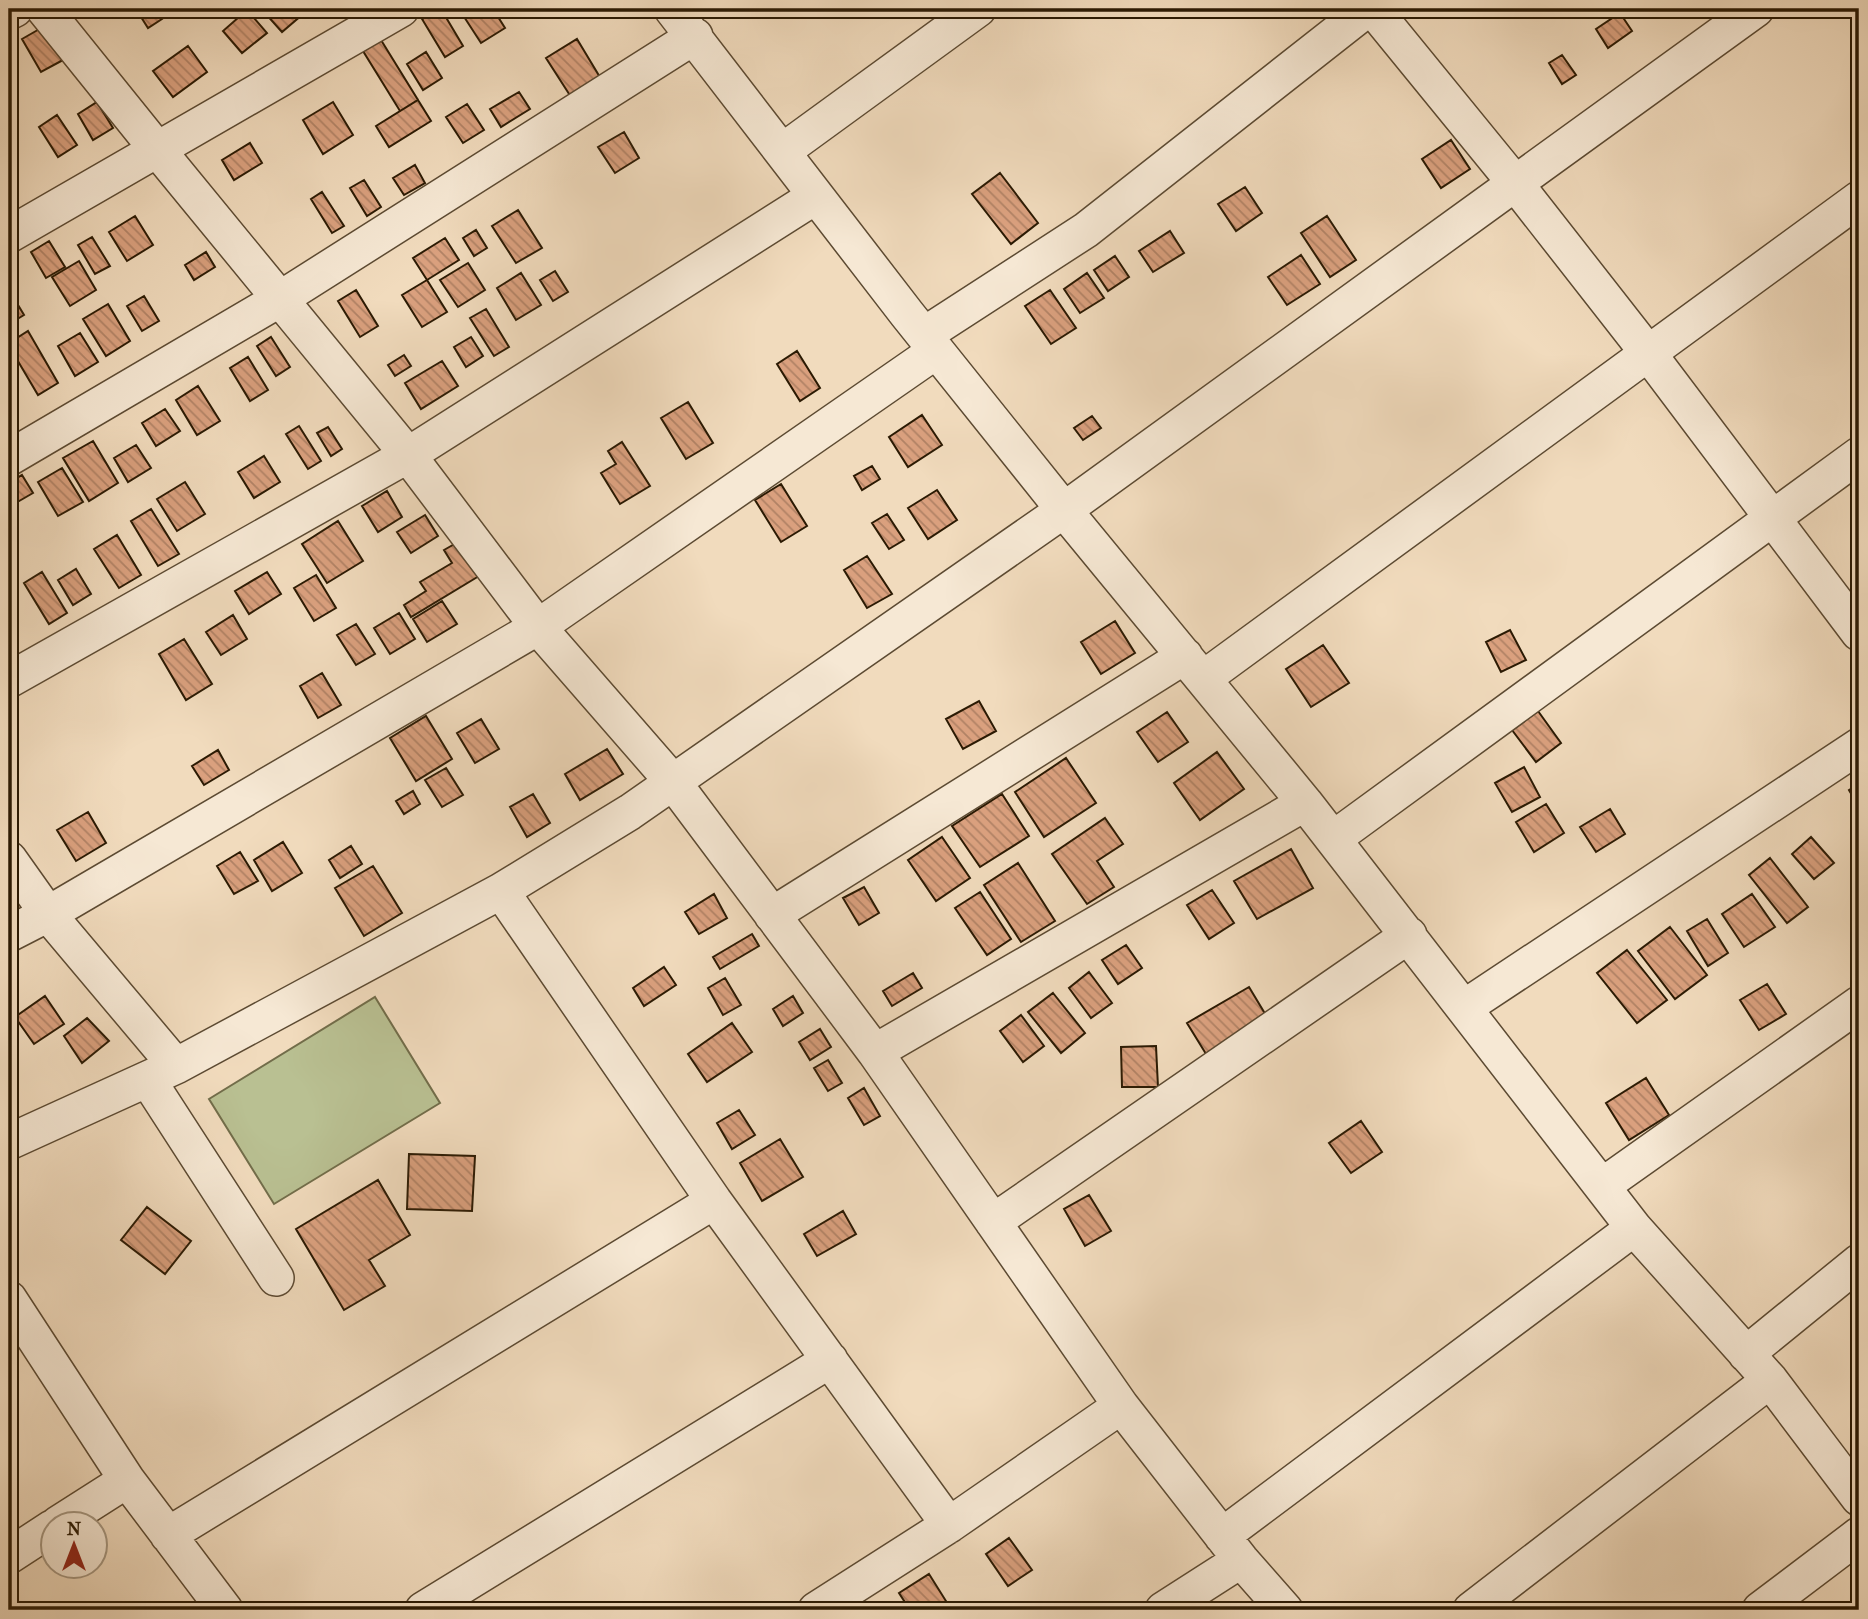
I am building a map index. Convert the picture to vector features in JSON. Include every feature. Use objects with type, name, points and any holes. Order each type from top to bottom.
[{"type":"street","points":[[9,12],[15,9]]},
{"type":"street","points":[[44,9],[408,455],[538,628],[673,782],[875,1052],[1121,1406],[1231,1548],[1285,1610]]},
{"type":"street","points":[[9,235],[401,9]]},
{"type":"street","points":[[672,9],[930,343],[1305,803],[1634,1228],[1770,1380],[1859,1498]]},
{"type":"street","points":[[783,151],[978,9]]},
{"type":"street","points":[[9,934],[48,914],[538,628],[1086,230],[1370,9],[1515,183],[1859,634]]},
{"type":"street","points":[[9,1142],[162,1073],[501,891],[630,811],[1064,510],[1756,9]]},
{"type":"street","points":[[9,458],[280,299],[695,36]]},
{"type":"street","points":[[9,680],[408,455],[816,196]]},
{"type":"street","points":[[772,915],[1195,667],[1648,354],[1859,199]]},
{"type":"street","points":[[1333,839],[1859,455]]},
{"type":"street","points":[[1465,1007],[1859,746]]},
{"type":"street","points":[[875,1052],[1305,803]]},
{"type":"street","points":[[9,859],[162,1073],[276,1278]]},
{"type":"street","points":[[501,891],[714,1201],[949,1524]]},
{"type":"street","points":[[993,1222],[1409,935]]},
{"type":"street","points":[[1602,1186],[1859,1004]]},
{"type":"street","points":[[168,1535],[714,1201]]},
{"type":"street","points":[[1163,1610],[1231,1548],[1634,1228]]},
{"type":"street","points":[[1746,1354],[1859,1262]]},
{"type":"street","points":[[12,1310],[127,1480],[225,1610]]},
{"type":"street","points":[[423,1610],[830,1360]]},
{"type":"street","points":[[1471,1610],[1770,1380]]},
{"type":"street","points":[[816,1610],[949,1524],[1121,1406]]},
{"type":"street","points":[[80,1510],[127,1480]]},
{"type":"street","points":[[1760,1610],[1859,1535]]},
{"type":"street","points":[[9,1556],[38,1537]]},
{"type":"green space","points":[[375,997],[440,1103],[274,1204],[209,1099]]},
{"type":"building","points":[[136,9],[156,9],[162,19],[148,28]]},
{"type":"building","points":[[268,9],[299,9],[303,14],[282,32],[264,12]]},
{"type":"building","points":[[441,9],[463,46],[445,57],[422,19]]},
{"type":"building","points":[[459,9],[493,9],[505,28],[481,43]]},
{"type":"building","points":[[247,10],[267,33],[242,53],[223,31]]},
{"type":"building","points":[[1620,13],[1632,31],[1608,48],[1596,29]]},
{"type":"building","points":[[43,27],[63,60],[41,72],[22,39]]},
{"type":"building","points":[[577,39],[601,79],[571,97],[546,58]]},
{"type":"building","points":[[381,40],[418,100],[400,111],[363,51]]},
{"type":"building","points":[[188,46],[207,72],[173,97],[153,71]]},
{"type":"building","points":[[426,52],[442,78],[423,90],[407,64]]},
{"type":"building","points":[[1562,55],[1576,75],[1562,84],[1549,63]]},
{"type":"building","points":[[519,92],[530,109],[501,127],[490,109]]},
{"type":"building","points":[[418,100],[431,121],[389,147],[376,126]]},
{"type":"building","points":[[97,102],[113,128],[93,140],[78,114]]},
{"type":"building","points":[[333,102],[353,135],[323,154],[303,120]]},
{"type":"building","points":[[467,104],[484,130],[463,143],[446,117]]},
{"type":"building","points":[[57,115],[77,145],[58,157],[39,127]]},
{"type":"building","points":[[624,132],[639,158],[615,173],[598,147]]},
{"type":"building","points":[[1451,140],[1470,169],[1441,188],[1422,159]]},
{"type":"building","points":[[250,143],[262,163],[234,180],[222,160]]},
{"type":"building","points":[[415,165],[425,183],[404,195],[393,178]]},
{"type":"building","points":[[1000,173],[1038,223],[1011,244],[972,194]]},
{"type":"building","points":[[364,180],[381,207],[367,216],[350,188]]},
{"type":"building","points":[[1245,187],[1262,213],[1236,231],[1218,204]]},
{"type":"building","points":[[322,192],[344,226],[332,233],[311,199]]},
{"type":"building","points":[[518,210],[542,248],[516,263],[492,226]]},
{"type":"building","points":[[135,216],[153,245],[127,261],[109,232]]},
{"type":"building","points":[[1327,216],[1356,260],[1330,277],[1301,233]]},
{"type":"building","points":[[476,230],[487,248],[474,256],[463,238]]},
{"type":"building","points":[[1170,231],[1184,253],[1153,272],[1139,251]]},
{"type":"building","points":[[92,237],[110,266],[95,274],[78,245]]},
{"type":"building","points":[[445,238],[459,260],[427,280],[413,258]]},
{"type":"building","points":[[49,241],[65,267],[46,278],[31,252]]},
{"type":"building","points":[[206,252],[215,267],[194,280],[185,265]]},
{"type":"building","points":[[1301,255],[1320,284],[1287,305],[1268,277]]},
{"type":"building","points":[[1115,256],[1129,277],[1108,291],[1094,270]]},
{"type":"building","points":[[79,261],[96,290],[70,306],[52,277]]},
{"type":"building","points":[[468,263],[485,290],[458,307],[440,280]]},
{"type":"building","points":[[555,271],[568,292],[553,301],[540,280]]},
{"type":"building","points":[[521,273],[541,305],[516,320],[497,288]]},
{"type":"building","points":[[1087,273],[1104,298],[1080,313],[1064,289]]},
{"type":"building","points":[[427,280],[447,312],[422,327],[402,295]]},
{"type":"building","points":[[9,290],[24,315],[9,324]]},
{"type":"building","points":[[356,290],[378,326],[360,337],[338,301]]},
{"type":"building","points":[[1050,290],[1076,328],[1051,344],[1025,306]]},
{"type":"building","points":[[144,296],[159,321],[142,331],[127,306]]},
{"type":"building","points":[[108,304],[130,341],[106,356],[83,319]]},
{"type":"building","points":[[486,309],[509,347],[494,356],[470,318]]},
{"type":"building","points":[[28,331],[58,383],[38,395],[9,346],[9,343]]},
{"type":"building","points":[[80,333],[98,362],[75,376],[58,346]]},
{"type":"building","points":[[271,337],[290,367],[276,376],[257,346]]},
{"type":"building","points":[[471,337],[483,356],[466,367],[454,347]]},
{"type":"building","points":[[797,351],[820,388],[800,401],[777,364]]},
{"type":"building","points":[[404,355],[411,366],[395,376],[388,365]]},
{"type":"building","points":[[248,357],[268,390],[250,401],[230,368]]},
{"type":"building","points":[[442,361],[458,386],[421,409],[405,383]]},
{"type":"building","points":[[198,386],[220,421],[197,435],[176,400]]},
{"type":"building","points":[[688,402],[713,443],[686,459],[661,418]]},
{"type":"building","points":[[165,409],[180,431],[156,446],[142,423]]},
{"type":"building","points":[[922,415],[942,445],[908,467],[889,437]]},
{"type":"building","points":[[1092,416],[1101,428],[1083,440],[1074,428]]},
{"type":"building","points":[[299,426],[321,461],[308,469],[286,434]]},
{"type":"building","points":[[328,427],[342,449],[331,456],[317,433]]},
{"type":"building","points":[[93,441],[118,483],[89,501],[63,458]]},
{"type":"building","points":[[622,442],[650,486],[620,504],[601,473],[616,464],[608,451]]},
{"type":"building","points":[[136,445],[151,468],[128,482],[114,458]]},
{"type":"building","points":[[264,456],[280,482],[254,498],[238,472]]},
{"type":"building","points":[[872,466],[880,479],[862,490],[854,476]]},
{"type":"building","points":[[62,468],[83,502],[58,516],[38,482]]},
{"type":"building","points":[[22,475],[33,493],[14,504],[9,496],[9,483]]},
{"type":"building","points":[[185,482],[205,514],[177,531],[157,499]]},
{"type":"building","points":[[781,484],[807,526],[781,542],[755,500]]},
{"type":"building","points":[[937,490],[957,520],[928,539],[908,508]]},
{"type":"building","points":[[387,491],[402,517],[378,532],[362,506]]},
{"type":"building","points":[[151,509],[179,554],[158,566],[131,521]]},
{"type":"building","points":[[887,514],[904,540],[889,549],[872,523]]},
{"type":"building","points":[[425,515],[438,536],[411,553],[397,532]]},
{"type":"building","points":[[338,521],[363,561],[327,583],[302,544]]},
{"type":"building","points":[[117,535],[141,575],[119,588],[94,549]]},
{"type":"building","points":[[458,542],[479,576],[411,617],[404,605],[426,591],[420,582],[452,563],[444,550]]},
{"type":"building","points":[[867,556],[892,594],[867,608],[844,570]]},
{"type":"building","points":[[76,569],[91,594],[73,605],[58,580]]},
{"type":"building","points":[[42,572],[67,613],[49,624],[24,583]]},
{"type":"building","points":[[267,572],[281,594],[249,614],[235,591]]},
{"type":"building","points":[[316,575],[336,608],[314,621],[294,588]]},
{"type":"building","points":[[442,601],[457,624],[427,642],[413,619]]},
{"type":"building","points":[[399,613],[415,639],[390,654],[374,628]]},
{"type":"building","points":[[233,615],[247,639],[221,655],[206,632]]},
{"type":"building","points":[[9,618],[17,629],[9,636]]},
{"type":"building","points":[[1115,621],[1135,653],[1101,674],[1081,642]]},
{"type":"building","points":[[356,624],[375,654],[356,665],[337,635]]},
{"type":"building","points":[[1510,630],[1526,660],[1501,672],[1486,642]]},
{"type":"building","points":[[184,639],[212,684],[186,700],[159,654]]},
{"type":"building","points":[[1323,645],[1349,683],[1311,707],[1286,669]]},
{"type":"building","points":[[322,673],[341,705],[318,718],[300,686]]},
{"type":"building","points":[[979,701],[996,731],[963,749],[946,719]]},
{"type":"building","points":[[1538,711],[1561,743],[1536,762],[1512,730]]},
{"type":"building","points":[[1167,712],[1188,742],[1158,762],[1137,732]]},
{"type":"building","points":[[426,716],[452,759],[416,781],[390,738]]},
{"type":"building","points":[[481,719],[499,749],[475,763],[457,733]]},
{"type":"building","points":[[607,749],[623,774],[580,800],[565,774]]},
{"type":"building","points":[[218,750],[229,770],[204,785],[192,766]]},
{"type":"building","points":[[1217,752],[1244,789],[1200,820],[1174,783]]},
{"type":"building","points":[[1066,758],[1096,803],[1044,837],[1015,792]]},
{"type":"building","points":[[1524,767],[1540,797],[1512,812],[1495,783]]},
{"type":"building","points":[[446,768],[463,795],[442,807],[425,780]]},
{"type":"building","points":[[1859,784],[1859,807],[1849,790]]},
{"type":"building","points":[[413,791],[420,804],[404,814],[396,801]]},
{"type":"building","points":[[533,794],[550,823],[527,837],[510,807]]},
{"type":"building","points":[[1002,794],[1029,836],[980,867],[952,826]]},
{"type":"building","points":[[1546,804],[1564,833],[1534,852],[1516,822]]},
{"type":"building","points":[[1610,809],[1625,834],[1596,852],[1580,827]]},
{"type":"building","points":[[88,812],[106,843],[76,861],[57,830]]},
{"type":"building","points":[[1105,818],[1123,844],[1097,861],[1114,887],[1087,904],[1052,854]]},
{"type":"building","points":[[942,837],[970,878],[936,901],[908,860]]},
{"type":"building","points":[[1811,837],[1834,863],[1814,879],[1792,854]]},
{"type":"building","points":[[283,842],[302,873],[272,891],[254,860]]},
{"type":"building","points":[[351,846],[362,864],[340,878],[329,860]]},
{"type":"building","points":[[1291,849],[1313,888],[1257,919],[1234,881]]},
{"type":"building","points":[[240,852],[258,881],[234,894],[217,866]]},
{"type":"building","points":[[1770,858],[1808,907],[1787,923],[1749,875]]},
{"type":"building","points":[[1018,863],[1055,921],[1021,942],[984,885]]},
{"type":"building","points":[[373,866],[402,913],[364,936],[335,888]]},
{"type":"building","points":[[864,887],[879,913],[859,925],[843,898]]},
{"type":"building","points":[[1212,890],[1234,923],[1209,939],[1187,905]]},
{"type":"building","points":[[980,892],[1011,939],[987,955],[955,908]]},
{"type":"building","points":[[714,894],[727,918],[699,934],[685,912]]},
{"type":"building","points":[[1752,894],[1775,927],[1744,947],[1722,914]]},
{"type":"building","points":[[1707,919],[1728,953],[1708,966],[1687,931]]},
{"type":"building","points":[[1670,927],[1707,975],[1675,999],[1638,951]]},
{"type":"building","points":[[752,934],[759,946],[720,969],[713,957]]},
{"type":"building","points":[[1126,945],[1142,968],[1118,984],[1102,960]]},
{"type":"building","points":[[1627,950],[1667,1000],[1637,1023],[1597,973]]},
{"type":"building","points":[[664,967],[676,985],[644,1006],[633,988]]},
{"type":"building","points":[[1089,972],[1112,1003],[1091,1018],[1069,988]]},
{"type":"building","points":[[913,973],[922,988],[892,1006],[883,991]]},
{"type":"building","points":[[725,978],[741,1005],[723,1015],[708,988]]},
{"type":"building","points":[[1767,984],[1786,1014],[1759,1030],[1740,1000]]},
{"type":"building","points":[[1249,987],[1267,1017],[1206,1054],[1187,1023]]},
{"type":"building","points":[[1053,993],[1085,1033],[1061,1053],[1028,1012]]},
{"type":"building","points":[[45,996],[64,1024],[34,1044],[15,1017]]},
{"type":"building","points":[[793,996],[803,1013],[783,1026],[773,1009]]},
{"type":"building","points":[[1021,1015],[1044,1046],[1023,1062],[1000,1031]]},
{"type":"building","points":[[87,1018],[109,1041],[82,1063],[64,1036]]},
{"type":"building","points":[[732,1023],[752,1052],[707,1082],[688,1054]]},
{"type":"building","points":[[820,1029],[831,1047],[810,1060],[799,1042]]},
{"type":"building","points":[[1156,1046],[1158,1087],[1122,1087],[1121,1047]]},
{"type":"building","points":[[828,1060],[842,1083],[828,1091],[814,1068]]},
{"type":"building","points":[[1646,1078],[1669,1115],[1629,1140],[1606,1103]]},
{"type":"building","points":[[864,1088],[880,1116],[864,1125],[848,1098]]},
{"type":"building","points":[[739,1110],[755,1135],[732,1149],[717,1123]]},
{"type":"building","points":[[1361,1121],[1382,1152],[1351,1173],[1329,1143]]},
{"type":"building","points":[[780,1139],[803,1177],[762,1201],[740,1163]]},
{"type":"building","points":[[409,1154],[475,1156],[472,1211],[407,1209]]},
{"type":"building","points":[[378,1180],[410,1235],[369,1260],[385,1286],[344,1310],[296,1229]]},
{"type":"building","points":[[1089,1195],[1111,1231],[1085,1246],[1064,1209]]},
{"type":"building","points":[[147,1207],[191,1241],[165,1274],[121,1240]]},
{"type":"building","points":[[843,1211],[856,1234],[817,1256],[804,1234]]},
{"type":"building","points":[[1009,1538],[1032,1570],[1008,1586],[986,1554]]},
{"type":"building","points":[[929,1574],[951,1609],[910,1610],[899,1593]]}]
